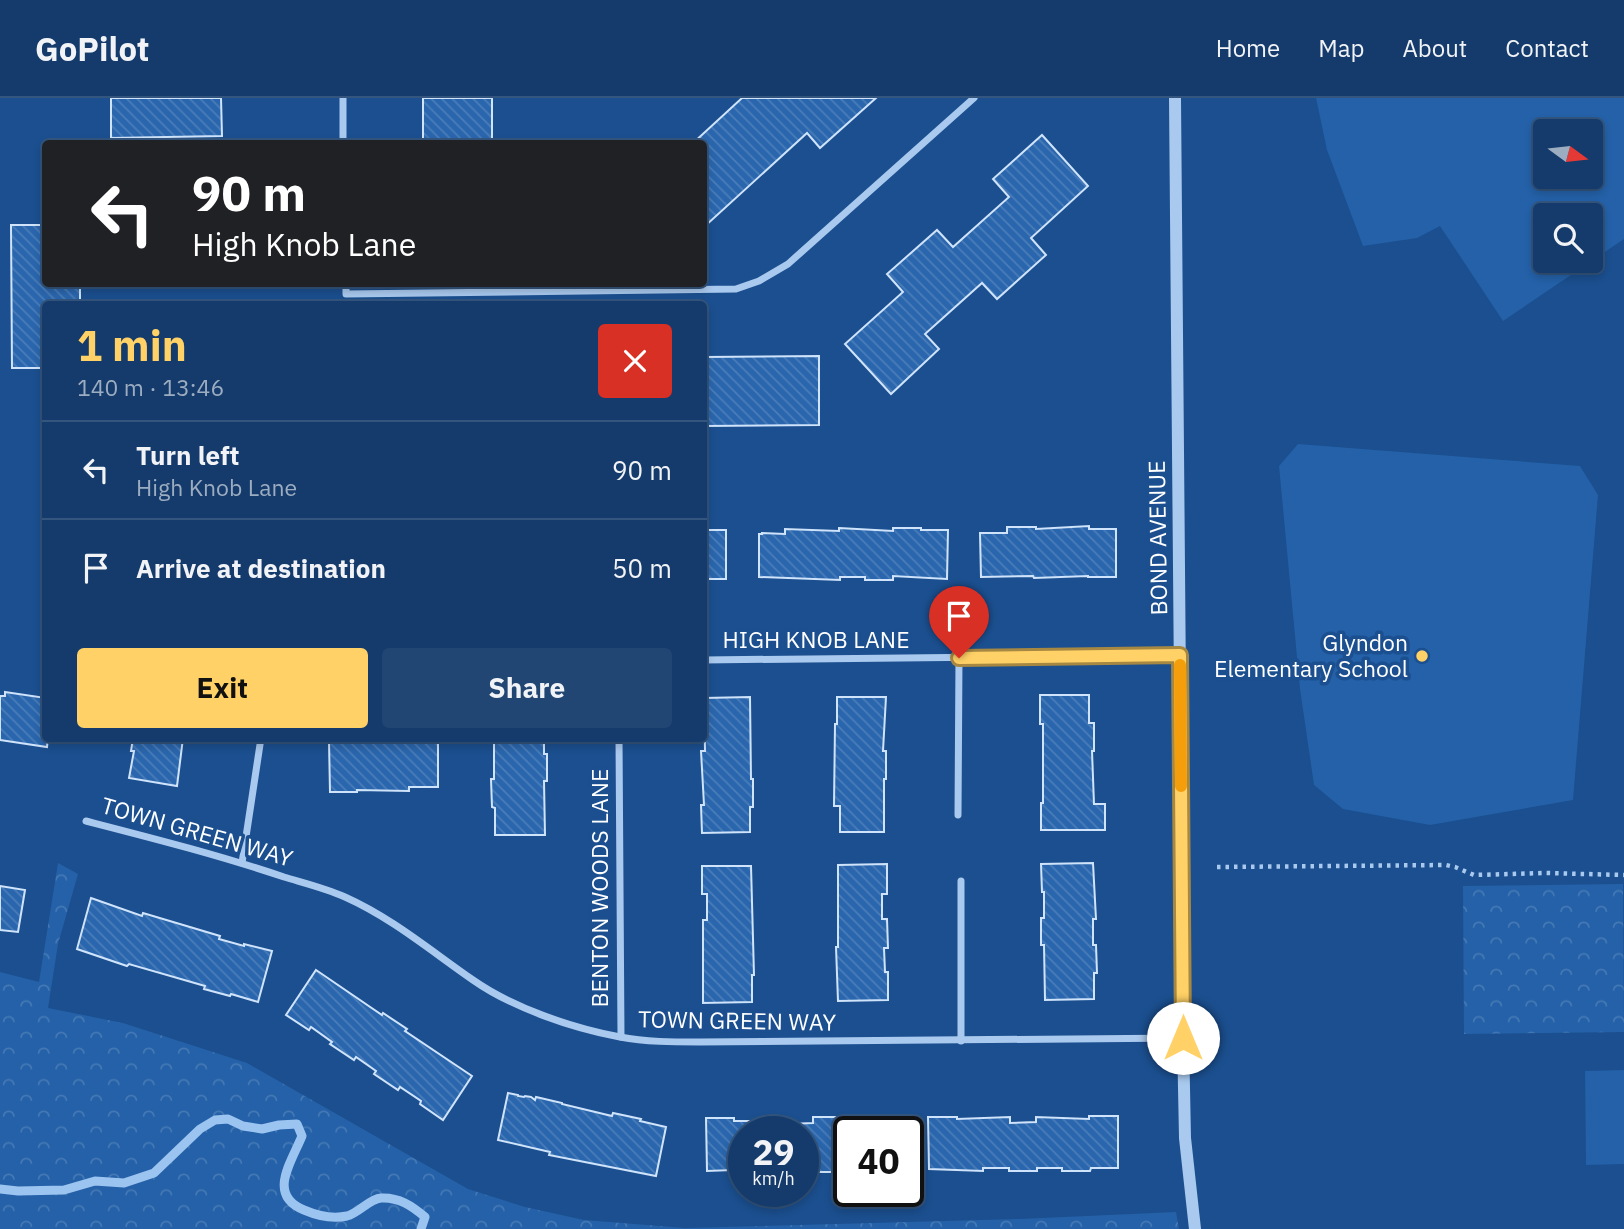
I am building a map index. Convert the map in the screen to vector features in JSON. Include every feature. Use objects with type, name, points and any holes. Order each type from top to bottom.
[{"type":"street","points":[[343,98],[343,140]]},
{"type":"street","points":[[346,287],[346,294],[736,289],[759,281],[788,264],[974,98]]},
{"type":"street","name":"BOND AVENUE","points":[[1175,98],[1183,1038],[1185,1138],[1195,1229]]},
{"type":"street","name":"HIGH KNOB LANE","points":[[707,660],[1180,655]]},
{"type":"street","points":[[958,815],[959,658]]},
{"type":"street","points":[[242,863],[260,742]]},
{"type":"street","name":"BENTON WOODS LANE","points":[[619,742],[621,1037]]},
{"type":"street","name":"TOWN GREEN WAY","points":[[86,821],[242,863],[342,895],[379,913],[475,982],[512,1002],[580,1027],[621,1037],[699,1042],[1183,1038]]},
{"type":"street","points":[[961,881],[961,1041]]},
{"type":"path","points":[[1217,867],[1446,865],[1474,874],[1624,875]]},
{"type":"green space","points":[[1316,98],[1624,98],[1624,239],[1603,253],[1603,203],[1533,203],[1533,273],[1574,273],[1503,321],[1440,226],[1417,238],[1363,246],[1327,150]]},
{"type":"green space","points":[[1298,444],[1580,466],[1598,495],[1573,800],[1430,825],[1343,809],[1314,785],[1300,689],[1279,466]]},
{"type":"green space","points":[[58,863],[78,874],[58,944],[48,1008],[123,1023],[247,1063],[468,1189],[525,1207],[584,1220],[685,1228],[1176,1212],[1179,1229],[0,1229],[0,972],[39,982]]},
{"type":"green space","points":[[1623,884],[1624,1032],[1464,1034],[1463,886]]},
{"type":"green space","points":[[1624,1070],[1624,1164],[1586,1165],[1585,1071]]},
{"type":"building","points":[[111,98],[221,98],[222,136],[111,138]]},
{"type":"building","points":[[423,98],[492,98],[492,140],[423,140]]},
{"type":"building","points":[[742,98],[876,98],[820,148],[807,133],[707,224],[707,140],[696,140]]},
{"type":"building","points":[[1042,135],[1088,186],[1031,238],[1046,255],[997,299],[982,283],[925,334],[939,349],[891,394],[845,344],[903,292],[887,274],[937,230],[953,247],[1009,197],[993,179]]},
{"type":"building","points":[[11,225],[42,225],[42,287],[80,287],[80,301],[42,301],[42,368],[12,368]]},
{"type":"building","points":[[819,356],[819,425],[707,426],[707,357]]},
{"type":"building","points":[[1089,526],[1089,529],[1116,529],[1116,577],[981,577],[980,533],[1007,533],[1007,527],[1036,529]]},
{"type":"building","points":[[839,528],[948,530],[947,579],[893,576],[893,580],[865,580],[865,577],[840,577],[840,580],[759,577],[759,534],[785,534],[785,529],[839,531]]},
{"type":"building","points":[[707,530],[726,530],[726,579],[707,579]]},
{"type":"building","points":[[5,692],[42,697],[42,742],[48,742],[47,747],[0,740],[0,696],[5,696]]},
{"type":"building","points":[[1040,695],[1089,695],[1089,723],[1094,723],[1094,804],[1105,804],[1105,830],[1041,830],[1043,724],[1040,724]]},
{"type":"building","points":[[750,697],[753,807],[750,807],[750,832],[702,833],[701,805],[704,805],[701,751],[705,751],[705,742],[707,742],[707,698]]},
{"type":"building","points":[[837,697],[886,697],[883,751],[886,751],[884,832],[840,832],[840,806],[834,806]]},
{"type":"building","points":[[132,742],[182,742],[177,786],[129,778],[134,751],[131,751]]},
{"type":"building","points":[[329,742],[438,742],[438,787],[409,787],[409,791],[330,792]]},
{"type":"building","points":[[494,742],[544,742],[544,754],[547,754],[547,781],[544,781],[545,835],[495,835],[491,779],[494,779]]},
{"type":"building","points":[[1093,863],[1096,919],[1093,919],[1093,945],[1096,945],[1097,973],[1094,973],[1094,999],[1045,1000],[1044,945],[1041,945],[1044,892],[1041,864]]},
{"type":"building","points":[[887,864],[887,894],[882,894],[882,919],[887,919],[888,948],[884,948],[885,972],[888,972],[888,1000],[838,1001],[838,865]]},
{"type":"building","points":[[702,866],[751,866],[754,975],[752,1002],[703,1003],[703,920],[707,920],[707,894],[702,894]]},
{"type":"building","points":[[0,886],[25,890],[18,932],[0,930]]},
{"type":"building","points":[[91,898],[142,916],[143,913],[220,936],[219,939],[272,951],[258,1002],[204,989],[205,986],[129,964],[127,966],[77,949]]},
{"type":"building","points":[[316,970],[407,1029],[405,1031],[472,1076],[443,1120],[400,1087],[398,1090],[374,1074],[376,1071],[356,1057],[354,1060],[311,1027],[309,1030],[286,1015]]},
{"type":"building","points":[[508,1093],[535,1100],[536,1097],[612,1116],[613,1113],[641,1119],[640,1121],[666,1127],[656,1176],[549,1155],[550,1152],[498,1140]]},
{"type":"building","points":[[1089,1116],[1118,1116],[1118,1168],[1091,1168],[1090,1171],[1062,1171],[1062,1168],[1037,1168],[1037,1171],[1009,1171],[1009,1168],[983,1168],[983,1171],[929,1169],[928,1117],[1010,1117],[1010,1123],[1036,1122],[1036,1117],[1089,1119]]},
{"type":"building","points":[[819,1117],[833,1117],[833,1172],[819,1172]]},
{"type":"building","points":[[706,1118],[728,1118],[728,1170],[707,1171]]},
{"type":"waterway","points":[[0,1189],[64,1190],[95,1181],[124,1183],[154,1173],[200,1129],[215,1120],[228,1119],[243,1126],[262,1129],[297,1124],[302,1136],[288,1167],[284,1187],[293,1204],[315,1214],[336,1217],[347,1216],[377,1199],[394,1199],[425,1217],[421,1229]]},
{"type":"slow traffic","points":[[1180,665],[1181,786]]},
{"type":"place","name":"Glyndon Elementary School","points":[[1422,656]]},
{"type":"route","points":[[959,658],[1180,655],[1183,1038]]}]
